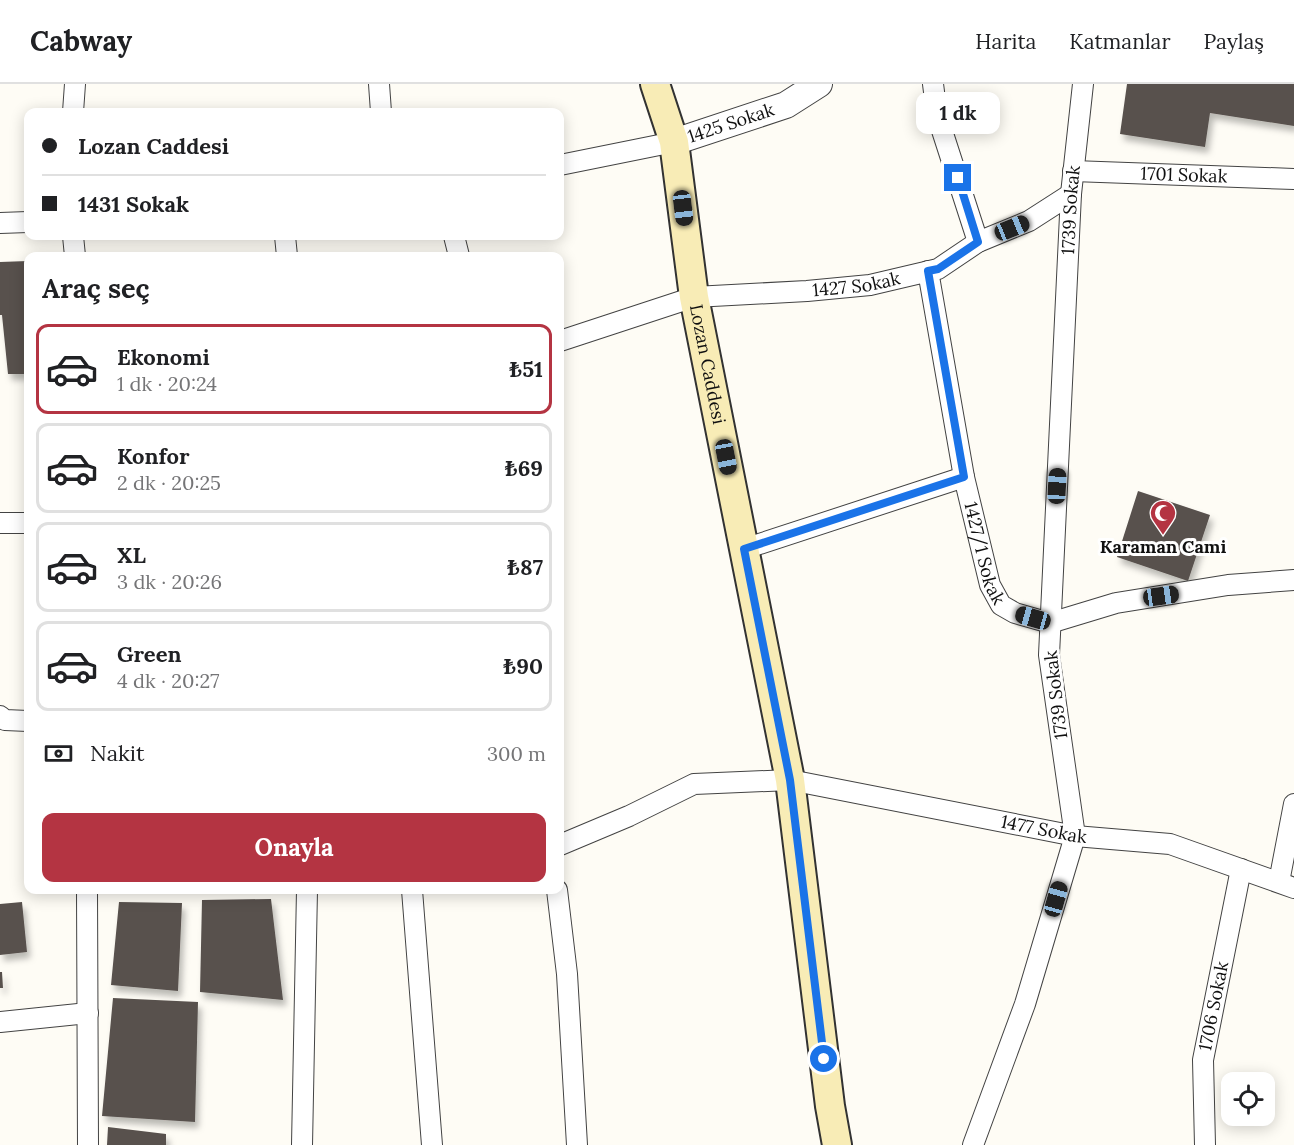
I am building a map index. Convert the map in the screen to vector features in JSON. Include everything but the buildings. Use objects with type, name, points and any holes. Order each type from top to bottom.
[{"type":"main road","name":"Lozan Caddesi","points":[[655,84],[674,142],[694,297],[790,780],[830,1106],[837,1145]]},
{"type":"street","points":[[73,108],[75,84]]},
{"type":"street","points":[[379,84],[381,108]]},
{"type":"street","name":"1425 Sokak","points":[[674,142],[786,105],[819,84]]},
{"type":"street","points":[[933,84],[937,115],[978,242]]},
{"type":"street","name":"1739 Sokak","points":[[973,1145],[1025,1004],[1075,836],[1049,655],[1071,194],[1083,84]]},
{"type":"street","points":[[564,164],[674,142]]},
{"type":"street","name":"1701 Sokak","points":[[1073,171],[1294,179]]},
{"type":"street","name":"1427 Sokak","points":[[564,340],[694,297],[870,285],[938,269],[978,242],[1029,221],[1071,194]]},
{"type":"street","points":[[0,223],[24,222]]},
{"type":"street","name":"1427/1 Sokak","points":[[928,271],[964,477],[990,585],[1001,605],[1015,613],[1050,623]]},
{"type":"street","points":[[744,549],[964,477]]},
{"type":"street","points":[[0,524],[24,523]]},
{"type":"street","points":[[1050,623],[1116,603],[1228,585],[1294,580]]},
{"type":"street","points":[[0,716],[4,720],[24,721]]},
{"type":"street","name":"1477 Sokak","points":[[564,843],[629,816],[694,784],[790,780],[1075,836],[1170,844],[1286,885]]},
{"type":"street","points":[[1286,885],[1294,804]]},
{"type":"street","name":"1706 Sokak","points":[[1205,1145],[1203,1060],[1241,869]]},
{"type":"street","points":[[87,894],[88,1145]]},
{"type":"street","points":[[302,1145],[307,894]]},
{"type":"street","points":[[412,894],[432,1145]]},
{"type":"street","points":[[557,894],[567,974],[577,1145]]},
{"type":"street","points":[[0,1022],[88,1013]]},
{"type":"place","name":"Karaman Cami","points":[[1163,536]]},
{"type":"route","points":[[824,1059],[790,780],[744,549],[964,477],[928,271],[938,269],[978,242],[958,178]]}]
